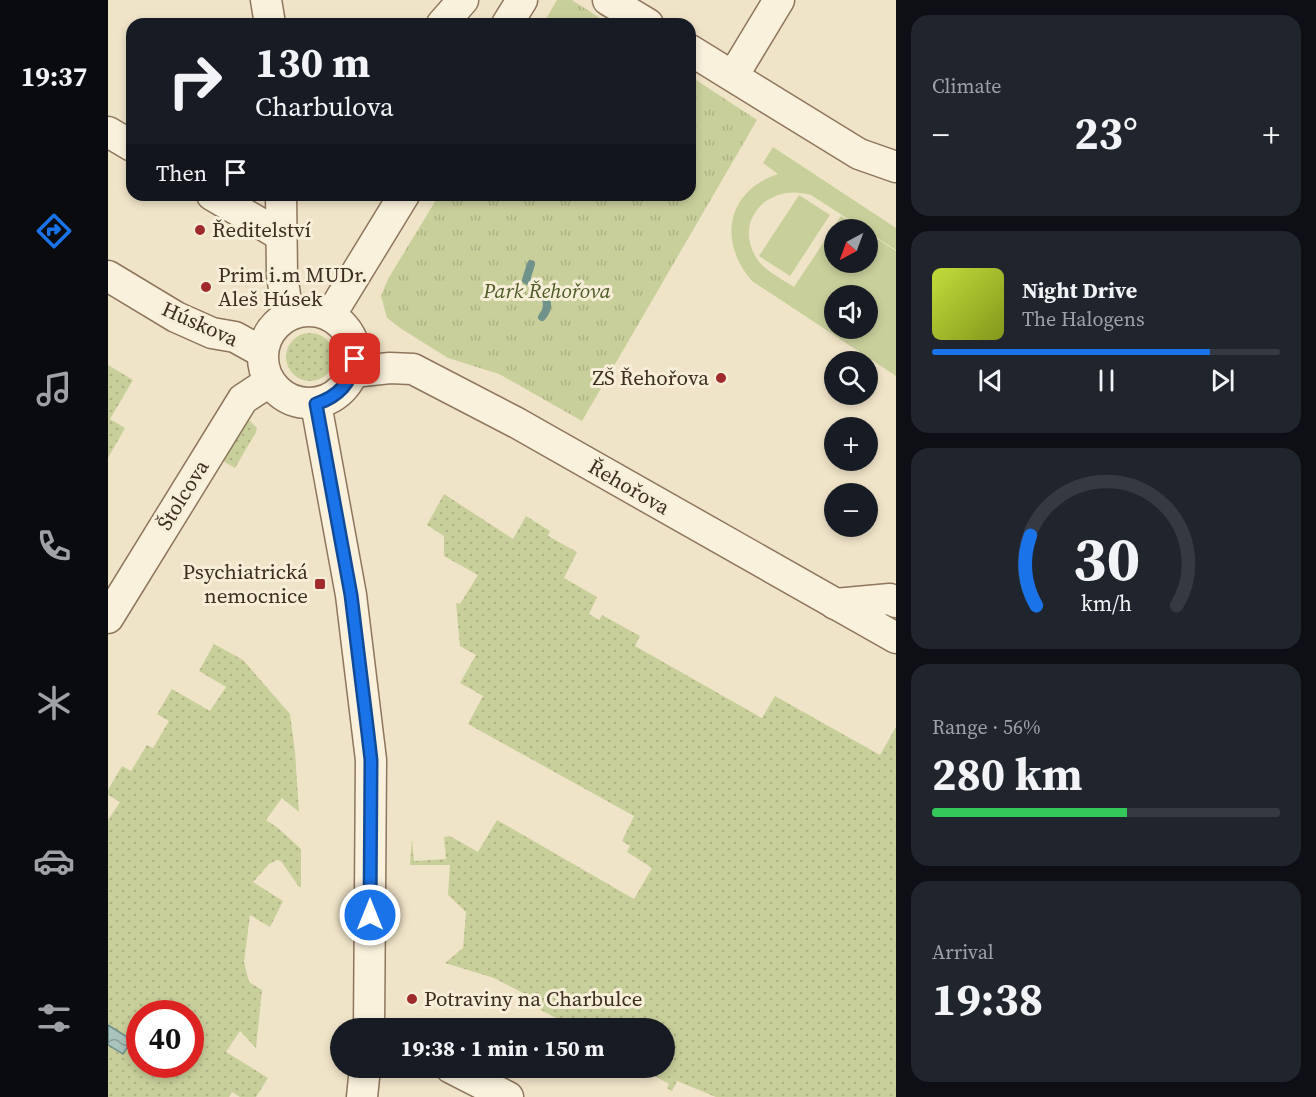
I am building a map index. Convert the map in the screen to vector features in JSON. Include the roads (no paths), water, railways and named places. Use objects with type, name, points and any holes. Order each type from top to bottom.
[{"type":"street","points":[[266,0],[269,18]]},
{"type":"street","points":[[447,18],[463,0]]},
{"type":"street","points":[[511,18],[522,0]]},
{"type":"street","points":[[608,0],[638,18]]},
{"type":"street","points":[[733,76],[779,0]]},
{"type":"street","points":[[696,54],[860,154],[895,165]]},
{"type":"street","points":[[108,132],[126,143]]},
{"type":"street","points":[[222,201],[280,235]]},
{"type":"street","points":[[282,201],[280,235],[282,275],[288,315]]},
{"type":"street","points":[[330,316],[400,201]]},
{"type":"street","name":"Húskova","points":[[108,276],[176,317],[212,333],[235,337],[262,352]]},
{"type":"street","points":[[299,311],[315,311],[330,316],[349,334],[355,352],[353,372],[347,384],[338,394],[316,404],[300,403],[288,399],[269,382],[263,368],[262,352],[270,330],[288,315],[299,311]]},
{"type":"street","name":"Řehořova","points":[[353,372],[390,368],[413,369],[517,423],[896,638]]},
{"type":"street","name":"Štolcova","points":[[108,618],[243,399],[269,382]]},
{"type":"street","points":[[316,404],[351,595],[371,760],[371,1018]]},
{"type":"street","points":[[835,603],[890,599],[896,602]]},
{"type":"street","points":[[362,1097],[364,1078]]},
{"type":"street","points":[[471,1078],[508,1097]]},
{"type":"water","points":[[108,1025],[126,1036],[126,1049],[123,1054],[108,1045]]},
{"type":"waterway","points":[[531,264],[526,280],[541,290],[544,295],[547,306],[542,317]]},
{"type":"place","name":"Ředitelství","points":[[200,230]]},
{"type":"place","name":"Prim i.m MUDr. Aleš Húsek","points":[[206,287]]},
{"type":"place","name":"ZŠ Řehořova","points":[[721,378]]},
{"type":"place","name":"Psychiatrická nemocnice","points":[[320,584]]},
{"type":"place","name":"Potraviny na Charbulce","points":[[412,999]]},
{"type":"park label","name":"Park Řehořova","points":[[547,291]]}]
